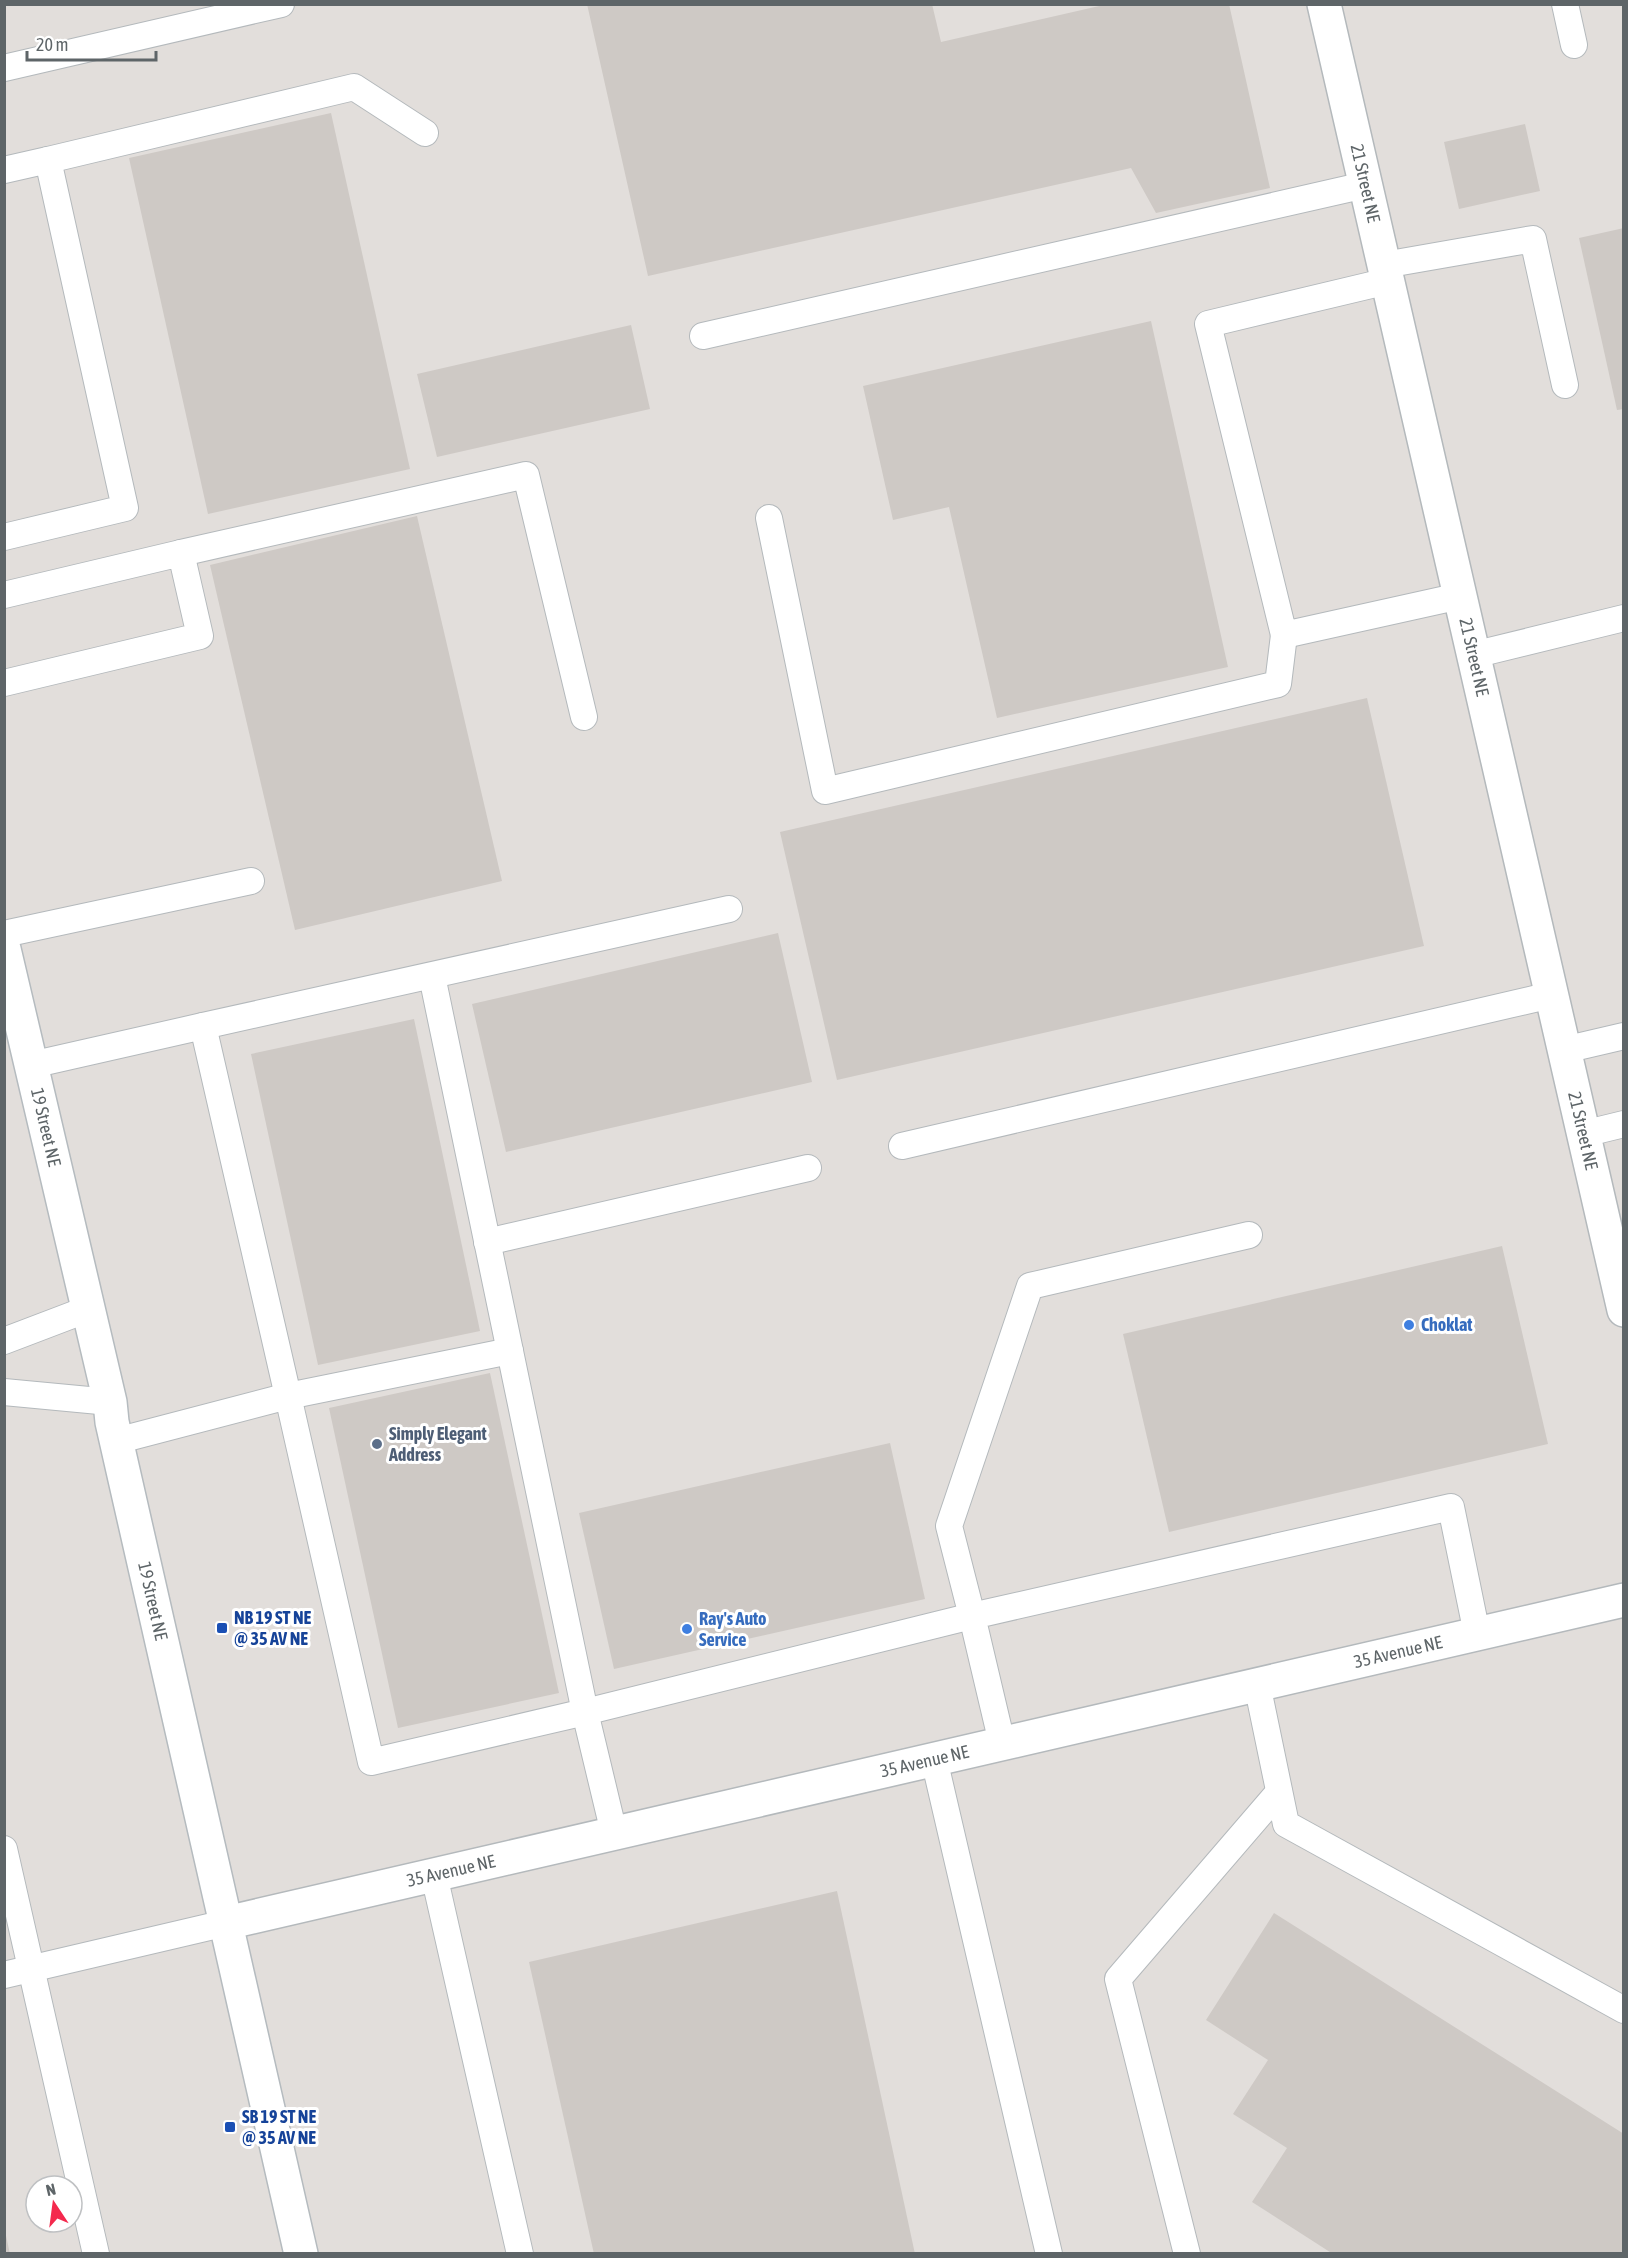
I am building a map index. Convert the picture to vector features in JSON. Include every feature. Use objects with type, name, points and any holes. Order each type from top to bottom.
[{"type":"street","name":"21 Street NE","points":[[1324,4],[1623,1310]]},
{"type":"street","name":"19 Street NE","points":[[4,949],[110,1402],[116,1441],[301,2253]]},
{"type":"street","name":"35 Avenue NE","points":[[226,1923],[1623,1600]]},
{"type":"lane","points":[[4,68],[281,4]]},
{"type":"lane","points":[[1565,4],[1574,45]]},
{"type":"lane","points":[[4,170],[354,87],[425,132]]},
{"type":"lane","points":[[4,537],[125,508],[48,160]]},
{"type":"lane","points":[[703,336],[1365,185]]},
{"type":"lane","points":[[769,518],[825,791],[1278,684],[1284,635],[1208,324],[1386,273],[1533,239],[1565,385]]},
{"type":"lane","points":[[4,595],[526,475],[584,717]]},
{"type":"lane","points":[[4,683],[200,636],[181,553]]},
{"type":"lane","points":[[1284,635],[1460,596]]},
{"type":"lane","points":[[1473,655],[1623,618]]},
{"type":"lane","points":[[4,934],[251,881]]},
{"type":"lane","points":[[31,1065],[729,909]]},
{"type":"lane","points":[[432,976],[585,1712],[614,1833]]},
{"type":"lane","points":[[902,1146],[1551,995]]},
{"type":"lane","points":[[203,1026],[371,1762],[585,1712],[972,1616],[1451,1507],[1477,1634]]},
{"type":"lane","points":[[1564,1050],[1623,1036]]},
{"type":"lane","points":[[1583,1134],[1623,1124]]},
{"type":"lane","points":[[487,1242],[808,1168]]},
{"type":"lane","points":[[1002,1743],[949,1526],[1030,1286],[1249,1235]]},
{"type":"lane","points":[[4,1341],[88,1309]]},
{"type":"lane","points":[[116,1441],[288,1396],[510,1351]]},
{"type":"lane","points":[[4,1392],[110,1402]]},
{"type":"lane","points":[[1257,1684],[1286,1824],[1623,2010]]},
{"type":"lane","points":[[934,1759],[1049,2253]]},
{"type":"lane","points":[[1187,2253],[1118,1979],[1279,1792]]},
{"type":"lane","points":[[4,1849],[96,2253]]},
{"type":"lane","points":[[434,1875],[520,2253]]},
{"type":"lane","points":[[4,1975],[226,1923]]},
{"type":"shaded area","points":[[5,5],[1623,5],[1623,2253],[5,2254]]},
{"type":"building","points":[[587,4],[932,4],[941,42],[1108,4],[1229,4],[1270,188],[1156,213],[1131,168],[648,276]]},
{"type":"building","points":[[331,113],[410,469],[208,514],[129,158]]},
{"type":"building","points":[[1525,124],[1540,191],[1459,209],[1444,142]]},
{"type":"building","points":[[1624,228],[1624,409],[1617,410],[1579,238]]},
{"type":"building","points":[[1151,321],[1228,667],[997,718],[949,507],[893,520],[863,386]]},
{"type":"building","points":[[631,325],[650,409],[437,457],[417,374]]},
{"type":"building","points":[[417,516],[502,881],[295,930],[210,565]]},
{"type":"building","points":[[1367,698],[1424,946],[837,1080],[780,832]]},
{"type":"building","points":[[778,933],[812,1082],[506,1152],[472,1004]]},
{"type":"building","points":[[414,1019],[480,1331],[318,1365],[251,1054]]},
{"type":"building","points":[[1502,1246],[1548,1444],[1169,1532],[1123,1334]]},
{"type":"building","points":[[490,1373],[559,1693],[398,1728],[329,1408]]},
{"type":"building","points":[[890,1443],[925,1599],[614,1669],[579,1513]]},
{"type":"building","points":[[837,1891],[915,2254],[594,2254],[529,1962]]},
{"type":"building","points":[[1274,1913],[1624,2134],[1624,2254],[1333,2254],[1252,2202],[1287,2148],[1233,2114],[1268,2060],[1206,2020]]},
{"type":"building","points":[[5,2231],[10,2254],[4,2254]]},
{"type":"place","name":"Choklat","points":[[1409,1325]]},
{"type":"place","name":"Simply Elegant Address","points":[[377,1444]]},
{"type":"place","name":"NB 19 ST NE @ 35 AV NE","points":[[222,1628]]},
{"type":"place","name":"Ray's Auto Service","points":[[687,1629]]},
{"type":"place","name":"SB 19 ST NE @ 35 AV NE","points":[[230,2127]]}]
